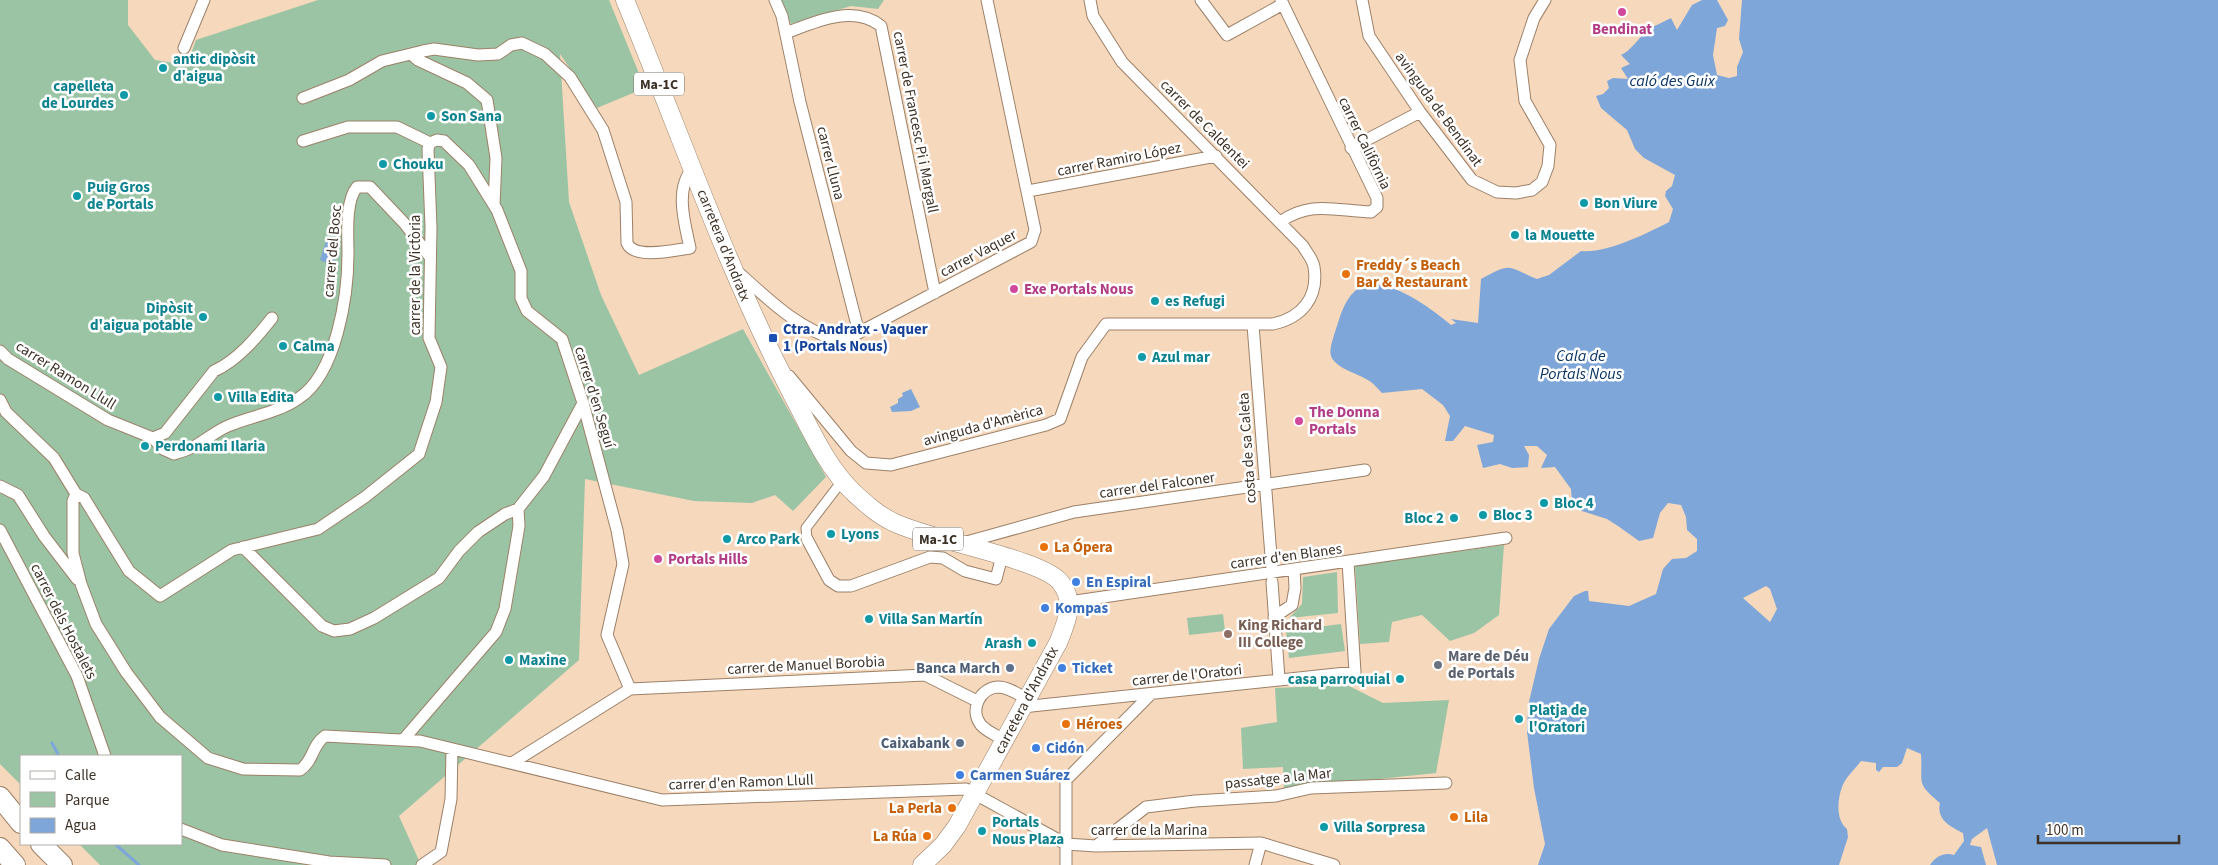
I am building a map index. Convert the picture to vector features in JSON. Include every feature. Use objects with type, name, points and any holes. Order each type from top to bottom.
[{"type":"highway","points":[[0,797],[20,822]]},
{"type":"highway","points":[[42,845],[62,865]]},
{"type":"highway","points":[[0,848],[15,865]]},
{"type":"main road","name":"carretera d'Andratx","points":[[626,0],[731,266],[771,355],[816,440],[842,481],[875,510],[892,522],[957,545],[1002,556],[1050,572],[1062,584],[1069,602],[1069,613],[1062,633],[975,793],[947,840],[922,865]]},
{"type":"street","points":[[184,48],[204,0]]},
{"type":"street","name":"carrer Lluna","points":[[775,0],[782,16],[800,102],[859,333]]},
{"type":"street","name":"carrer Vaquer","points":[[731,266],[786,315],[820,336],[841,342],[1031,242],[1035,230],[1028,191],[987,0]]},
{"type":"street","name":"carrer de Caldentei","points":[[1090,0],[1093,16],[1122,62],[1303,246],[1312,261],[1314,278],[1312,293],[1305,307],[1298,315],[1287,321],[1253,324]]},
{"type":"street","points":[[1201,0],[1227,35],[1282,2]]},
{"type":"street","name":"avinguda de Bendinat","points":[[1362,0],[1369,36],[1420,112],[1472,180],[1498,192],[1516,193],[1532,190],[1542,182],[1548,166],[1550,145],[1525,101],[1520,60],[1534,18],[1545,0]]},
{"type":"street","name":"carrer Califòrnia","points":[[1280,222],[1294,213],[1311,207],[1371,212],[1377,207],[1376,198],[1282,2]]},
{"type":"street","name":"carrer de Francesc Pi i Margall","points":[[786,33],[829,17],[858,16],[873,20],[881,26],[935,293]]},
{"type":"street","points":[[302,98],[349,80],[382,61],[434,49],[453,50],[478,55],[498,54],[511,45],[522,43],[545,54],[570,77],[603,130],[626,202],[627,243],[629,248],[638,254],[690,248],[682,213],[686,176],[692,168]]},
{"type":"street","name":"carrer d'en Seguí","points":[[412,54],[418,60],[467,83],[487,100],[496,158],[494,205],[521,271],[521,298],[527,311],[562,339],[583,403],[616,530],[623,564],[607,635],[630,688]]},
{"type":"street","points":[[1351,148],[1420,112]]},
{"type":"street","points":[[303,141],[348,127],[397,127],[430,142],[437,140],[444,142],[469,165],[494,205]]},
{"type":"street","name":"carrer de la Victòria","points":[[76,494],[84,498],[129,570],[160,596],[232,550],[318,529],[365,497],[418,454],[436,402],[441,366],[429,338],[428,149],[430,142]]},
{"type":"street","name":"carrer Ramiro López","points":[[1028,191],[1216,156]]},
{"type":"street","name":"carrer del Bosc","points":[[153,438],[163,449],[174,454],[194,446],[227,426],[254,418],[300,398],[319,377],[331,354],[342,307],[348,274],[348,228],[352,193],[357,187],[370,186],[405,224],[430,257]]},
{"type":"street","points":[[153,438],[165,432],[214,371],[222,367],[258,336],[272,318]]},
{"type":"street","name":"avinguda d'Amèrica","points":[[771,355],[851,451],[866,463],[878,466],[907,461],[1046,425],[1060,418],[1082,357],[1106,324],[1253,324]]},
{"type":"street","name":"costa de sa Caleta","points":[[1253,324],[1272,569]]},
{"type":"street","name":"carrer Ramon Llull","points":[[0,351],[16,364],[108,420],[153,438]]},
{"type":"street","points":[[0,400],[6,412],[54,458],[76,494],[73,502],[73,554],[81,584],[96,624],[126,672],[160,717],[208,758],[243,769],[300,770],[307,765],[316,742],[325,736],[403,740],[512,763],[630,688]]},
{"type":"street","points":[[243,547],[322,626],[334,630],[350,629],[374,618],[439,578],[459,551],[478,532],[505,514],[518,509],[544,476],[583,403]]},
{"type":"street","name":"carrer del Falconer","points":[[957,545],[1074,512],[1366,470]]},
{"type":"street","points":[[842,481],[806,528],[807,539],[829,580],[838,586],[852,586],[930,557],[943,558],[965,571],[996,579],[1002,556]]},
{"type":"street","name":"carrer dels Hostalets","points":[[0,486],[18,495],[44,536],[81,584]]},
{"type":"street","points":[[403,740],[496,632],[505,609],[519,526],[518,509]]},
{"type":"street","name":"carrer dels Hostalets","points":[[0,530],[77,676],[105,755]]},
{"type":"street","name":"carrer d'en Blanes","points":[[1069,602],[1506,538]]},
{"type":"street","name":"carrer de l'Oratori","points":[[1024,703],[1151,694],[1355,672],[1348,562]]},
{"type":"street","points":[[1274,617],[1292,605],[1295,588],[1294,570]]},
{"type":"street","points":[[1272,582],[1279,679]]},
{"type":"street","name":"carrer de Manuel Borobia","points":[[630,688],[925,674],[977,701]]},
{"type":"street","points":[[1004,740],[985,729],[979,722],[976,712],[977,701],[988,690],[999,687],[1009,690],[1024,703]]},
{"type":"street","points":[[1066,865],[1066,780],[1151,694]]},
{"type":"street","points":[[422,865],[441,852],[451,799],[452,749]]},
{"type":"street","name":"carrer d'en Ramon Llull","points":[[512,763],[662,800],[966,789],[975,793]]},
{"type":"street","name":"passatge a la Mar","points":[[1096,846],[1146,807],[1195,801],[1276,796],[1311,788],[1446,783]]},
{"type":"street","name":"carrer de la Marina","points":[[975,793],[1066,844],[1096,846],[1261,843],[1334,865]]},
{"type":"street","points":[[182,829],[222,845],[329,862],[386,865]]},
{"type":"street","points":[[1255,865],[1261,843]]},
{"type":"green space","points":[[0,0],[128,0],[128,25],[155,60],[187,65],[196,40],[318,0],[609,0],[645,88],[597,108],[560,54],[569,202],[601,295],[639,375],[743,329],[826,477],[793,511],[775,495],[752,503],[694,501],[585,479],[579,660],[399,816],[421,865],[100,865],[80,845],[182,845],[182,755],[20,755],[20,784],[0,764]]},
{"type":"green space","points":[[779,0],[884,0],[878,9],[851,6],[791,24]]},
{"type":"green space","points":[[1504,545],[1499,615],[1474,633],[1450,641],[1422,615],[1392,622],[1389,642],[1360,644],[1355,566]]},
{"type":"green space","points":[[1337,572],[1338,613],[1289,618],[1302,604],[1303,577]]},
{"type":"green space","points":[[1223,614],[1225,631],[1189,635],[1187,618]]},
{"type":"green space","points":[[1341,624],[1345,651],[1289,658],[1286,631]]},
{"type":"green space","points":[[1347,685],[1383,703],[1449,700],[1436,773],[1284,789],[1283,767],[1243,769],[1241,728],[1277,722],[1275,688]]},
{"type":"water","points":[[1702,0],[1717,0],[1728,20],[1725,26],[1717,28],[1713,55],[1717,75],[1729,78],[1737,76],[1737,67],[1743,52],[1739,39],[1742,0],[2218,0],[2218,865],[1997,865],[1987,828],[1972,839],[1970,845],[1981,847],[1986,865],[1930,865],[1940,856],[1954,855],[1964,841],[1963,833],[1953,828],[1942,818],[1939,809],[1940,803],[1927,791],[1922,782],[1921,754],[1907,748],[1902,763],[1897,767],[1883,767],[1879,772],[1876,770],[1876,763],[1861,761],[1843,784],[1838,810],[1841,821],[1847,829],[1848,837],[1839,865],[1538,865],[1545,844],[1534,788],[1527,732],[1528,706],[1539,659],[1549,629],[1574,596],[1585,591],[1588,591],[1589,601],[1629,606],[1656,594],[1663,569],[1672,559],[1686,558],[1697,551],[1697,539],[1687,530],[1686,517],[1681,505],[1668,503],[1660,513],[1653,538],[1639,541],[1607,519],[1582,511],[1572,502],[1571,489],[1555,467],[1541,468],[1547,455],[1537,446],[1524,446],[1529,455],[1528,467],[1512,468],[1500,464],[1483,468],[1477,445],[1493,442],[1494,435],[1465,426],[1453,441],[1445,441],[1450,416],[1443,405],[1422,389],[1382,393],[1371,382],[1334,361],[1331,355],[1331,348],[1347,300],[1355,291],[1366,285],[1391,288],[1405,294],[1419,301],[1451,325],[1456,323],[1451,319],[1478,323],[1481,279],[1498,270],[1504,268],[1514,269],[1537,279],[1549,275],[1581,251],[1591,251],[1613,246],[1669,222],[1673,209],[1665,196],[1666,191],[1672,186],[1675,175],[1644,158],[1635,149],[1627,130],[1601,108],[1596,96],[1603,94],[1609,88],[1607,81],[1613,78],[1628,79],[1621,68],[1630,64],[1621,55],[1628,51],[1648,30],[1671,18],[1677,30],[1692,5]],"holes":[[[1766,586],[1770,589],[1777,609],[1770,622],[1743,598]]]},
{"type":"water","points":[[326,241],[332,241],[335,261],[332,265],[320,260]]},
{"type":"water","points":[[911,389],[920,407],[911,411],[892,412],[890,407],[898,403],[898,399],[903,396],[902,393]]},
{"type":"waterway","points":[[52,743],[58,755]]},
{"type":"waterway","points":[[116,845],[139,865]]},
{"type":"place","name":"Bendinat","points":[[1622,12]]},
{"type":"place","name":"antic dipòsit d'aigua","points":[[163,68]]},
{"type":"place","name":"capelleta de Lourdes","points":[[124,95]]},
{"type":"place","name":"Son Sana","points":[[431,116]]},
{"type":"place","name":"Chouku","points":[[383,164]]},
{"type":"place","name":"Puig Gros de Portals","points":[[77,196]]},
{"type":"place","name":"Bon Viure","points":[[1584,203]]},
{"type":"place","name":"la Mouette","points":[[1515,235]]},
{"type":"place","name":"Freddy´s Beach Bar & Restaurant","points":[[1346,274]]},
{"type":"place","name":"Exe Portals Nous","points":[[1014,289]]},
{"type":"place","name":"es Refugi","points":[[1155,301]]},
{"type":"place","name":"Dipòsit d'aigua potable","points":[[203,317]]},
{"type":"place","name":"Ctra. Andratx - Vaquer 1 (Portals Nous)","points":[[773,338]]},
{"type":"place","name":"Calma","points":[[283,346]]},
{"type":"place","name":"Azul mar","points":[[1142,357]]},
{"type":"place","name":"Villa Edita","points":[[218,397]]},
{"type":"place","name":"The Donna Portals","points":[[1299,421]]},
{"type":"place","name":"Perdonami Ilaria","points":[[145,446]]},
{"type":"place","name":"Bloc 4","points":[[1544,503]]},
{"type":"place","name":"Bloc 3","points":[[1483,515]]},
{"type":"place","name":"Bloc 2","points":[[1454,518]]},
{"type":"place","name":"Lyons","points":[[831,534]]},
{"type":"place","name":"Arco Park","points":[[727,539]]},
{"type":"place","name":"La Ópera","points":[[1044,547]]},
{"type":"place","name":"Portals Hills","points":[[658,559]]},
{"type":"place","name":"En Espiral","points":[[1076,582]]},
{"type":"place","name":"Kompas","points":[[1045,608]]},
{"type":"place","name":"Villa San Martín","points":[[869,619]]},
{"type":"place","name":"King Richard III College","points":[[1228,634]]},
{"type":"place","name":"Arash","points":[[1032,643]]},
{"type":"place","name":"Maxine","points":[[509,660]]},
{"type":"place","name":"Mare de Déu de Portals","points":[[1438,665]]},
{"type":"place","name":"Banca March","points":[[1010,668]]},
{"type":"place","name":"Ticket","points":[[1062,668]]},
{"type":"place","name":"casa parroquial","points":[[1400,679]]},
{"type":"place","name":"Platja de l'Oratori","points":[[1519,719]]},
{"type":"place","name":"Héroes","points":[[1066,724]]},
{"type":"place","name":"Caixabank","points":[[960,743]]},
{"type":"place","name":"Cidón","points":[[1036,748]]},
{"type":"place","name":"Carmen Suárez","points":[[960,775]]},
{"type":"place","name":"La Perla","points":[[952,808]]},
{"type":"place","name":"Lila","points":[[1454,817]]},
{"type":"place","name":"Villa Sorpresa","points":[[1324,827]]},
{"type":"place","name":"Portals Nous Plaza","points":[[982,831]]},
{"type":"place","name":"La Rúa","points":[[927,836]]},
{"type":"water label","name":"caló des Guix","points":[[1672,80]]},
{"type":"water label","name":"Cala de Portals Nous","points":[[1581,364]]}]
